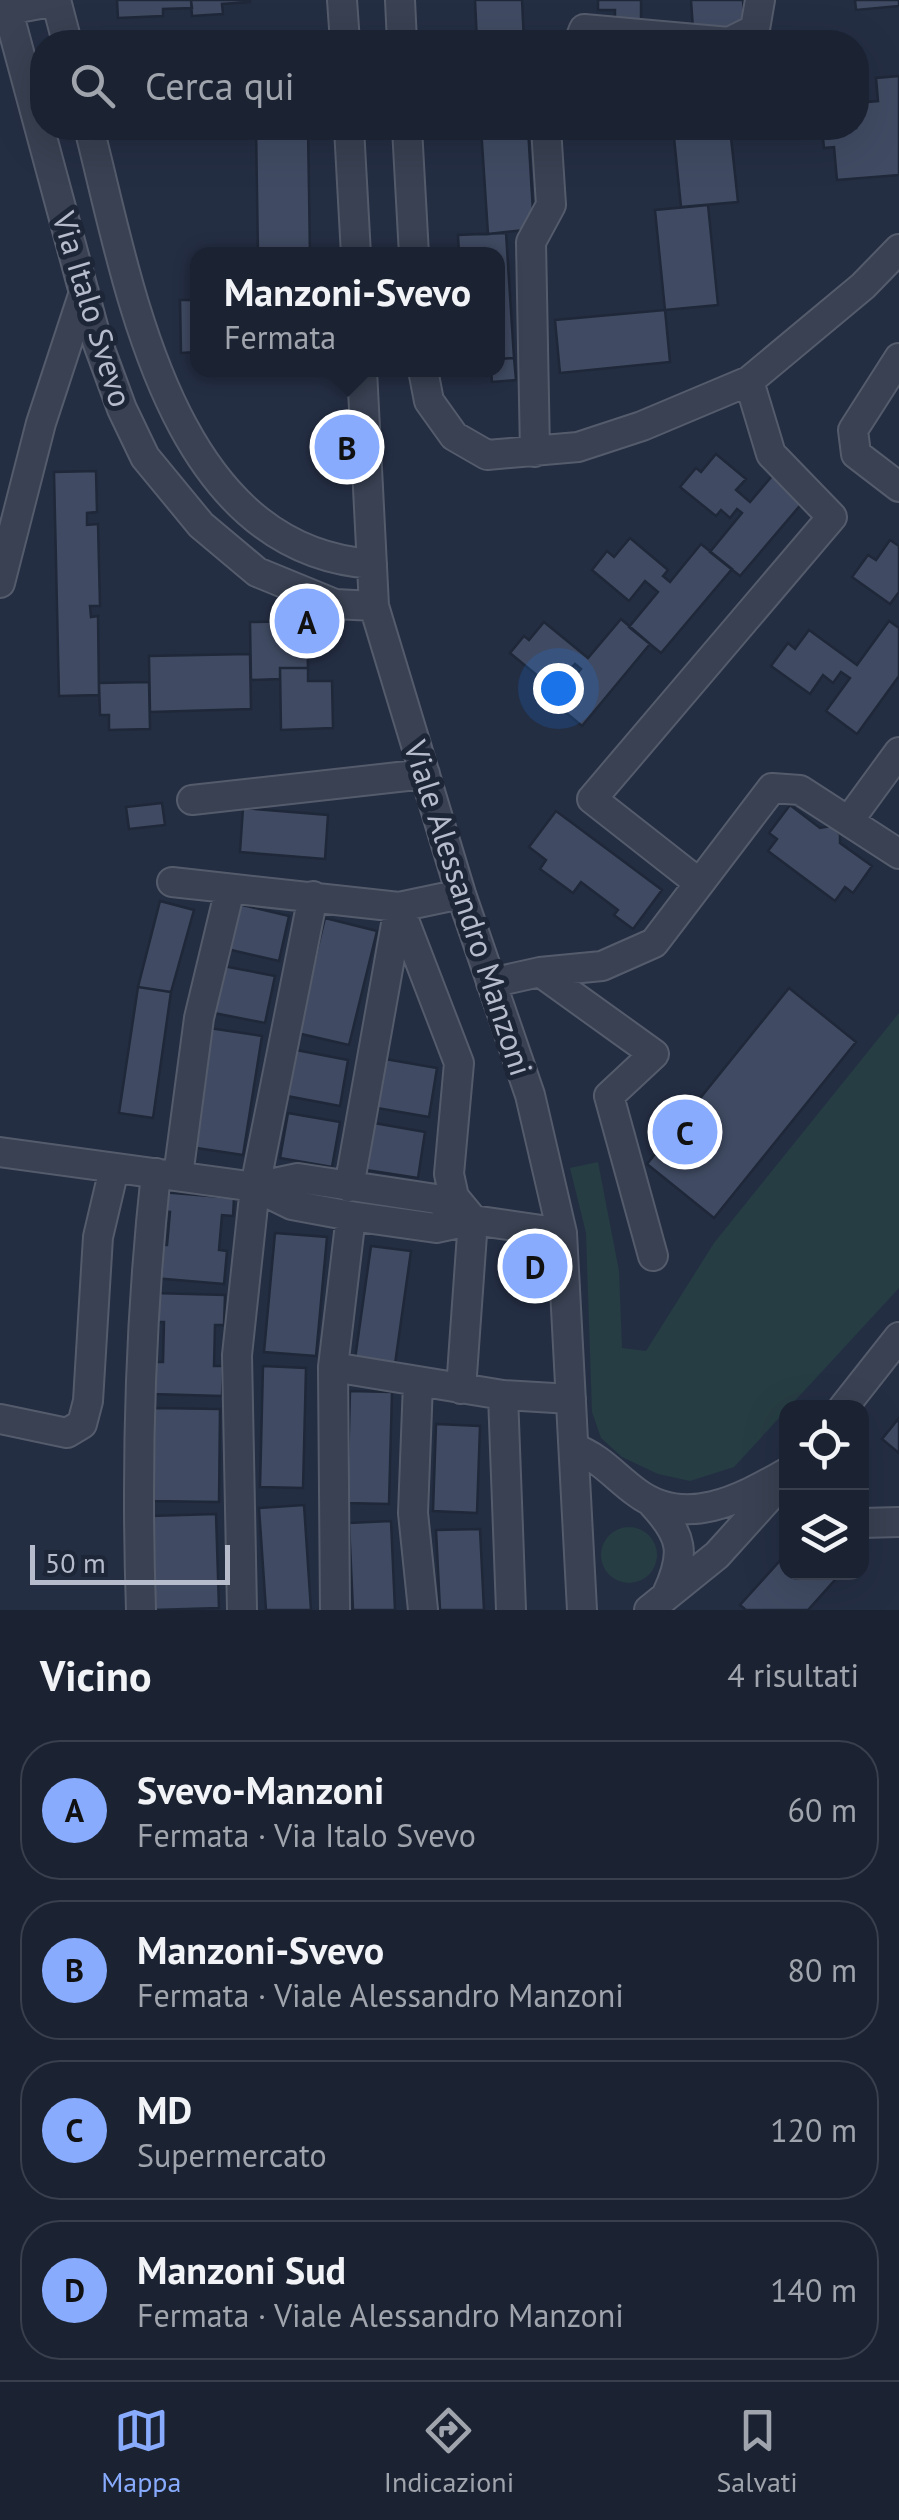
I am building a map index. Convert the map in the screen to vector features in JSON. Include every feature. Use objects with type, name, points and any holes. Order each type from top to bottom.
[{"type":"street","points":[[6,5],[56,0],[63,30]]},
{"type":"street","points":[[342,0],[344,30]]},
{"type":"street","points":[[400,0],[401,30]]},
{"type":"street","points":[[752,30],[760,0]]},
{"type":"street","name":"Via Italo Svevo","points":[[6,5],[30,92]]},
{"type":"street","name":"Via Italo Svevo","points":[[43,140],[97,341],[145,458],[201,526],[256,572],[335,604],[374,606]]},
{"type":"street","name":"Via Italo Svevo","points":[[92,140],[144,341],[174,412],[216,478],[273,532],[340,561],[372,564]]},
{"type":"street","points":[[350,140],[356,247]]},
{"type":"street","points":[[408,140],[414,247]]},
{"type":"street","points":[[535,452],[531,242],[551,205],[547,140]]},
{"type":"street","points":[[424,377],[429,401],[454,436],[487,455],[578,446],[642,426],[749,380],[863,286],[899,249]]},
{"type":"street","points":[[0,583],[41,423],[85,291]]},
{"type":"street","points":[[899,358],[853,430],[856,454],[899,488]]},
{"type":"street","name":"Viale Alessandro Manzoni","points":[[362,377],[374,606],[461,894],[530,1094],[562,1233],[582,1610]]},
{"type":"street","points":[[698,883],[592,799],[832,517],[771,454],[749,380]]},
{"type":"street","points":[[122,409],[166,390]]},
{"type":"street","points":[[850,819],[899,752]]},
{"type":"street","points":[[192,800],[425,774]]},
{"type":"street","points":[[491,983],[540,972],[602,966],[654,943],[772,788],[800,790],[899,854]]},
{"type":"street","points":[[172,882],[399,907],[461,894]]},
{"type":"street","points":[[141,1610],[138,1500],[144,1300],[199,1018],[230,889]]},
{"type":"street","points":[[242,1610],[237,1355],[255,1187],[313,896]]},
{"type":"street","points":[[349,1187],[399,907]]},
{"type":"street","points":[[399,907],[459,1063],[449,1174],[454,1197],[473,1220],[460,1389]]},
{"type":"street","points":[[540,972],[654,1054],[609,1096],[653,1256]]},
{"type":"street","points":[[0,1152],[255,1187],[292,1206],[351,1216],[436,1228],[473,1220],[562,1233]]},
{"type":"street","points":[[0,1419],[68,1433],[82,1424],[88,1401],[98,1237],[114,1169]]},
{"type":"street","points":[[255,1187],[298,1178],[436,1199],[473,1220]]},
{"type":"street","points":[[335,1610],[334,1368],[351,1216]]},
{"type":"street","points":[[849,1400],[899,1337]]},
{"type":"street","points":[[334,1368],[503,1395],[571,1399]]},
{"type":"street","points":[[418,1383],[413,1514],[423,1610]]},
{"type":"street","points":[[503,1395],[511,1610]]},
{"type":"street","points":[[574,1448],[598,1458],[669,1521],[679,1540],[679,1567],[657,1603]]},
{"type":"street","points":[[652,1503],[691,1510],[718,1507],[779,1479]]},
{"type":"street","points":[[657,1603],[717,1555],[779,1483]]},
{"type":"street","points":[[869,1523],[899,1522]]},
{"type":"green space","points":[[899,1013],[899,1288],[796,1400],[779,1400],[779,1418],[734,1467],[690,1481],[658,1474],[622,1457],[601,1438],[592,1412],[586,1233],[570,1168],[598,1162],[619,1271],[622,1348],[646,1351],[714,1243]]},
{"type":"green space","points":[[629,1527],[649,1535],[657,1555],[649,1575],[629,1583],[609,1575],[601,1555],[609,1535]]},
{"type":"building","points":[[117,0],[191,0],[192,8],[163,9],[163,16],[118,18]]},
{"type":"building","points":[[191,0],[250,2],[222,4],[223,14],[192,16]]},
{"type":"building","points":[[475,0],[522,0],[523,30],[476,30]]},
{"type":"building","points":[[598,0],[641,0],[641,22],[615,21],[615,10],[598,10]]},
{"type":"building","points":[[691,0],[743,0],[745,27],[693,29]]},
{"type":"building","points":[[855,0],[899,0],[899,6],[856,10]]},
{"type":"building","points":[[899,76],[899,175],[837,180],[834,147],[824,148],[823,140],[869,140],[869,102],[878,101],[876,78]]},
{"type":"building","points":[[256,140],[308,140],[310,247],[258,247]]},
{"type":"building","points":[[482,140],[529,140],[533,212],[525,230],[488,234]]},
{"type":"building","points":[[674,140],[731,140],[738,202],[681,207]]},
{"type":"building","points":[[708,205],[718,305],[665,310],[655,210]]},
{"type":"building","points":[[506,233],[514,358],[505,359],[505,247],[459,247],[458,235]]},
{"type":"building","points":[[180,300],[190,300],[190,352],[181,353]]},
{"type":"building","points":[[665,310],[670,362],[560,373],[555,320]]},
{"type":"building","points":[[514,358],[516,380],[492,382],[492,377],[505,377],[505,359]]},
{"type":"building","points":[[716,454],[746,479],[736,490],[750,502],[778,469],[809,495],[740,576],[710,552],[742,513],[737,509],[730,518],[721,510],[716,516],[680,487],[696,468],[701,472]]},
{"type":"building","points":[[96,471],[97,512],[87,513],[87,525],[98,524],[100,606],[90,606],[91,617],[98,616],[99,695],[59,696],[54,472]]},
{"type":"building","points":[[630,538],[668,570],[663,576],[670,582],[701,544],[732,569],[661,653],[629,627],[658,592],[645,581],[629,601],[592,570],[607,551],[614,557]]},
{"type":"building","points":[[890,540],[899,546],[899,592],[890,604],[852,577],[868,555],[876,560]]},
{"type":"building","points":[[621,619],[650,644],[582,726],[553,702],[581,669],[575,664],[565,674],[557,668],[545,682],[510,653],[524,636],[529,640],[544,622],[588,658]]},
{"type":"building","points":[[307,621],[308,668],[280,668],[280,679],[251,680],[250,622]]},
{"type":"building","points":[[889,621],[899,628],[899,676],[857,734],[826,711],[850,678],[841,672],[833,683],[823,675],[810,694],[771,666],[788,643],[795,649],[809,630],[857,665]]},
{"type":"building","points":[[250,654],[251,709],[150,712],[149,656]]},
{"type":"building","points":[[280,668],[308,668],[308,681],[332,681],[333,728],[281,730]]},
{"type":"building","points":[[149,682],[150,729],[109,730],[109,715],[100,715],[99,683]]},
{"type":"building","points":[[162,803],[165,825],[129,829],[126,807]]},
{"type":"building","points":[[790,805],[820,828],[831,826],[840,834],[840,843],[872,866],[853,893],[845,887],[835,901],[768,851],[777,839],[769,833]]},
{"type":"building","points":[[243,808],[328,815],[325,859],[240,852]]},
{"type":"building","points":[[556,811],[662,890],[633,929],[614,915],[618,910],[581,882],[573,893],[540,869],[546,860],[529,847]]},
{"type":"building","points":[[160,901],[194,910],[171,992],[138,987]]},
{"type":"building","points":[[238,904],[289,916],[279,961],[227,949]]},
{"type":"building","points":[[325,918],[377,931],[349,1045],[297,1033]]},
{"type":"building","points":[[223,966],[275,976],[265,1023],[214,1013]]},
{"type":"building","points":[[138,987],[171,992],[153,1118],[119,1113]]},
{"type":"building","points":[[789,988],[856,1042],[714,1218],[647,1164]]},
{"type":"building","points":[[209,1028],[262,1036],[243,1155],[190,1147]]},
{"type":"building","points":[[296,1050],[348,1060],[340,1106],[287,1096]]},
{"type":"building","points":[[385,1059],[437,1068],[429,1117],[377,1108]]},
{"type":"building","points":[[288,1113],[340,1122],[332,1167],[280,1158]]},
{"type":"building","points":[[374,1123],[425,1132],[418,1178],[366,1170]]},
{"type":"building","points":[[161,1192],[234,1198],[233,1216],[222,1215],[219,1250],[227,1251],[224,1284],[154,1278],[157,1245],[167,1245],[170,1212],[159,1211]]},
{"type":"building","points":[[275,1233],[327,1237],[316,1356],[264,1352]]},
{"type":"building","points":[[371,1246],[411,1251],[395,1364],[355,1359]]},
{"type":"building","points":[[153,1293],[225,1295],[224,1325],[215,1325],[214,1366],[223,1366],[222,1396],[152,1394],[153,1362],[163,1362],[164,1322],[152,1322]]},
{"type":"building","points":[[263,1366],[306,1368],[303,1488],[260,1487]]},
{"type":"building","points":[[350,1391],[392,1392],[389,1504],[347,1503]]},
{"type":"building","points":[[152,1408],[220,1409],[219,1502],[150,1501]]},
{"type":"building","points":[[899,1418],[899,1453],[882,1439]]},
{"type":"building","points":[[436,1424],[480,1426],[477,1513],[433,1511]]},
{"type":"building","points":[[304,1505],[311,1610],[266,1610],[259,1508]]},
{"type":"building","points":[[216,1514],[219,1608],[153,1610],[150,1516]]},
{"type":"building","points":[[391,1521],[395,1610],[353,1610],[349,1523]]},
{"type":"building","points":[[480,1529],[484,1610],[440,1610],[436,1530]]},
{"type":"building","points":[[779,1562],[779,1580],[835,1580],[808,1610],[746,1610],[740,1605]]},
{"type":"place","name":"Manzoni-Svevo","points":[[347,447]]},
{"type":"place","name":"Svevo-Manzoni","points":[[307,621]]},
{"type":"place","name":"MD","points":[[685,1132]]},
{"type":"place","name":"Manzoni Sud","points":[[535,1266]]}]
